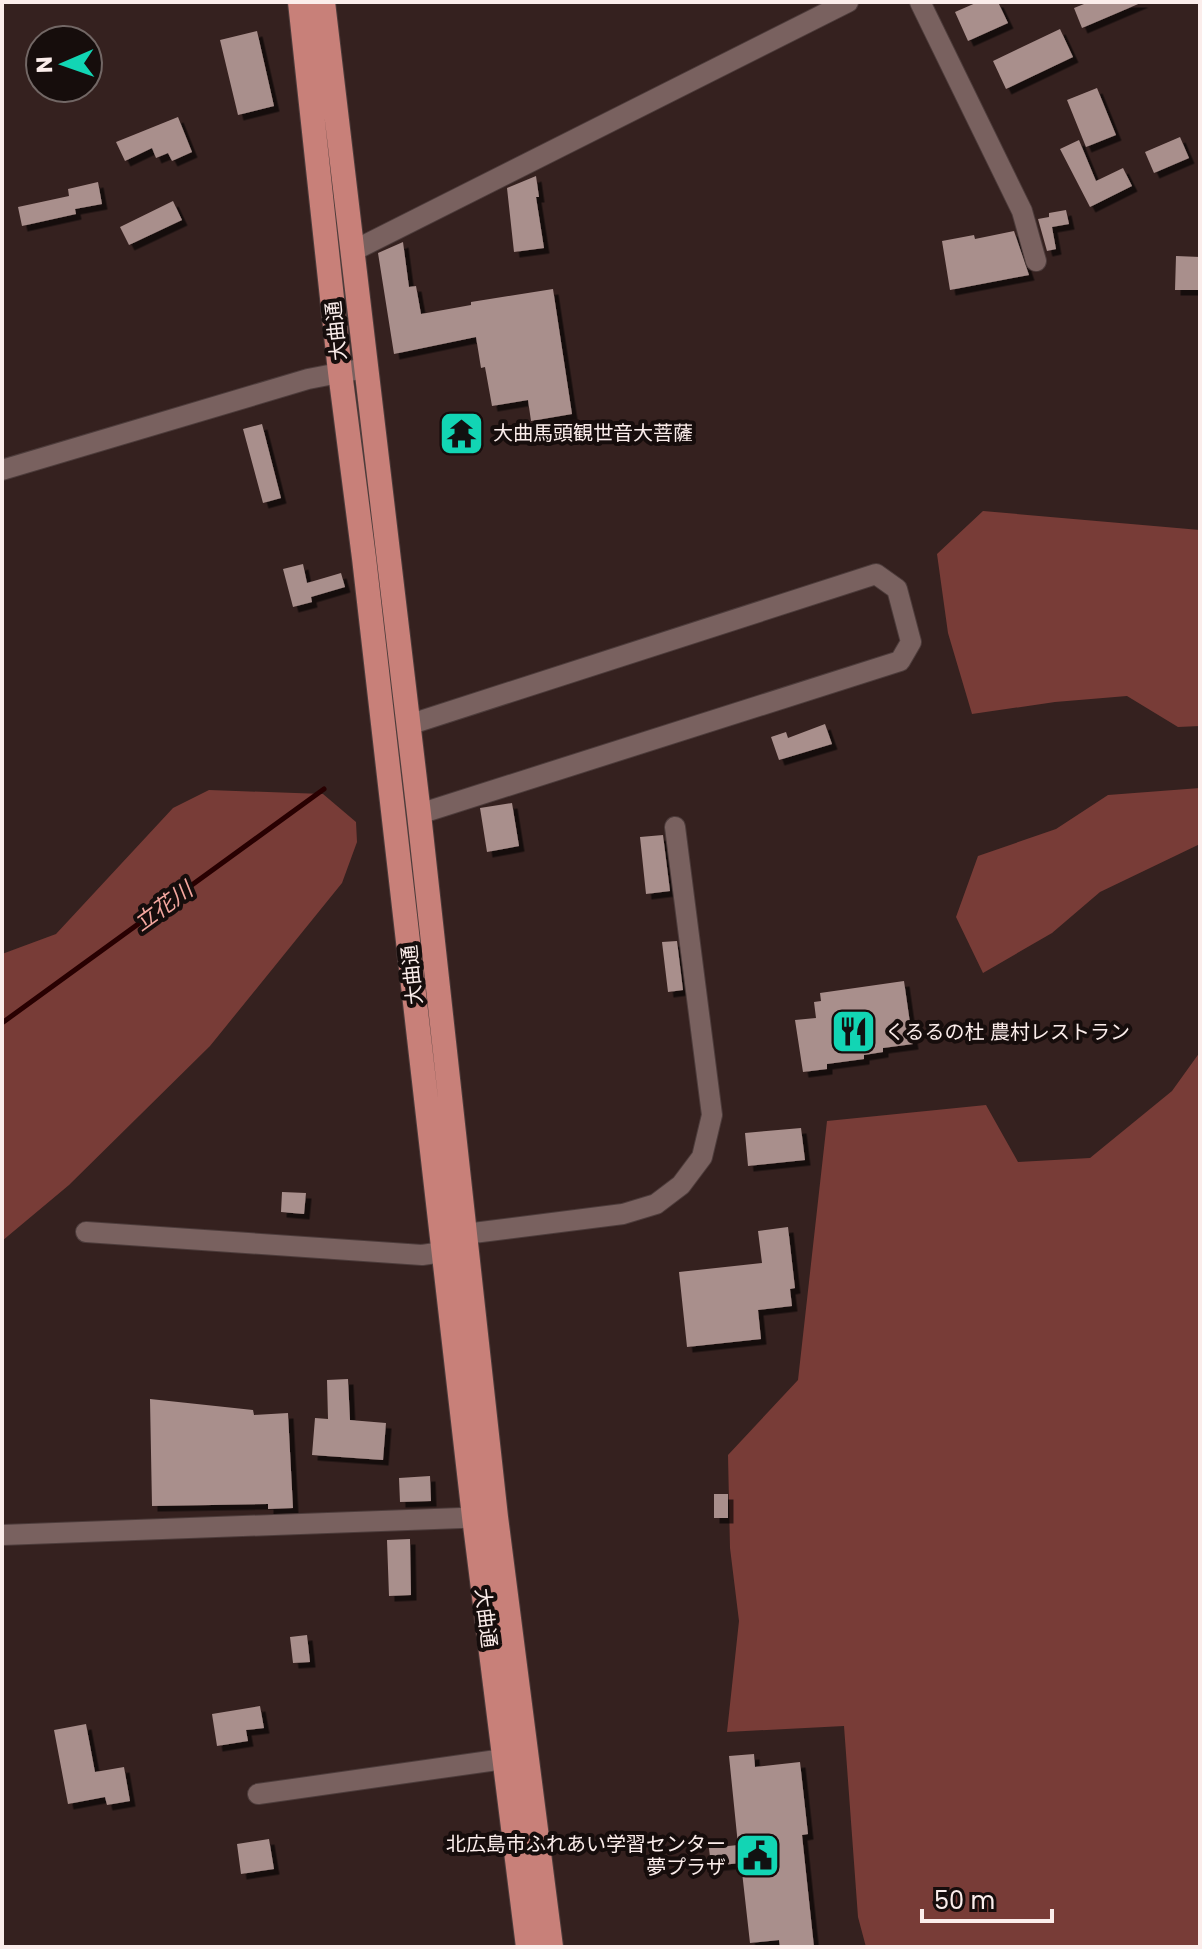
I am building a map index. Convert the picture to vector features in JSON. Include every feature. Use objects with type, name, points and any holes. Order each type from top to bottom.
[{"type":"main road","name":"大曲通","points":[[300,2],[443,1252],[551,1947]]},
{"type":"main road","name":"大曲通","points":[[323,2],[465,1234],[504,1759],[528,1947]]},
{"type":"street","points":[[351,252],[848,2]]},
{"type":"street","points":[[920,2],[1022,211],[1036,261]]},
{"type":"street","points":[[2,470],[308,379],[365,368]]},
{"type":"street","points":[[408,725],[876,574],[897,589],[911,642],[900,661],[419,814]]},
{"type":"street","points":[[86,1232],[422,1255],[443,1252],[465,1234],[623,1214],[656,1204],[681,1185],[702,1157],[712,1115],[675,827]]},
{"type":"street","points":[[2,1535],[485,1517]]},
{"type":"street","points":[[258,1794],[504,1759]]},
{"type":"shaded area","points":[[983,511],[1200,530],[1200,726],[1178,727],[1127,696],[972,714],[948,633],[937,554]]},
{"type":"shaded area","points":[[1200,788],[1200,844],[1100,892],[1052,933],[983,973],[956,917],[978,856],[1056,829],[1108,795]]},
{"type":"shaded area","points":[[209,790],[323,794],[356,822],[357,842],[342,883],[210,1046],[69,1185],[2,1241],[2,954],[56,934],[173,808]]},
{"type":"shaded area","points":[[1200,1052],[1200,1947],[866,1947],[858,1917],[844,1726],[727,1732],[739,1621],[730,1548],[728,1455],[798,1380],[827,1121],[986,1105],[1018,1162],[1090,1158],[1172,1091]]},
{"type":"building","points":[[978,2],[998,2],[1008,23],[968,41],[955,12]]},
{"type":"building","points":[[1089,2],[1143,2],[1082,28],[1074,8]]},
{"type":"building","points":[[1060,29],[1073,57],[1006,89],[993,61]]},
{"type":"building","points":[[257,31],[274,106],[238,115],[220,40]]},
{"type":"building","points":[[1097,88],[1116,135],[1086,147],[1067,100]]},
{"type":"building","points":[[178,117],[192,152],[172,161],[168,153],[156,158],[152,148],[125,161],[116,142]]},
{"type":"building","points":[[1180,137],[1189,158],[1154,173],[1145,152]]},
{"type":"building","points":[[1079,140],[1096,181],[1123,168],[1132,186],[1090,207],[1060,149]]},
{"type":"building","points":[[536,176],[544,248],[514,252],[507,188]]},
{"type":"building","points":[[98,182],[102,204],[75,209],[76,214],[22,226],[18,207],[69,196],[68,189]]},
{"type":"building","points":[[173,201],[182,220],[129,245],[120,227]]},
{"type":"building","points":[[1066,210],[1069,224],[1052,227],[1056,249],[1047,251],[1038,219]]},
{"type":"building","points":[[1014,231],[1029,275],[950,290],[942,241],[974,235],[975,239]]},
{"type":"building","points":[[403,242],[409,287],[416,286],[421,314],[471,305],[471,302],[553,289],[572,414],[531,421],[528,400],[492,406],[476,337],[394,354],[378,253]]},
{"type":"building","points":[[1176,256],[1200,257],[1200,290],[1175,290]]},
{"type":"building","name":"大曲馬頭観世音大菩薩","points":[[473,420],[478,441],[452,447],[447,426]]},
{"type":"building","points":[[262,424],[281,498],[263,503],[243,429]]},
{"type":"building","points":[[303,564],[307,583],[341,573],[345,587],[311,597],[312,602],[293,607],[283,569]]},
{"type":"building","points":[[825,724],[832,744],[779,760],[771,737],[786,732],[788,738]]},
{"type":"building","points":[[512,803],[519,846],[487,852],[480,808]]},
{"type":"building","points":[[663,835],[670,891],[646,894],[640,837]]},
{"type":"building","points":[[677,941],[683,990],[668,992],[662,942]]},
{"type":"building","name":"くるるの杜 農村レストラン","points":[[904,981],[913,1044],[883,1048],[883,1052],[864,1055],[864,1059],[827,1064],[827,1069],[803,1072],[795,1020],[816,1018],[814,1002],[821,1001],[820,993]]},
{"type":"building","points":[[801,1128],[805,1160],[748,1166],[745,1133]]},
{"type":"building","points":[[282,1192],[306,1193],[304,1214],[281,1212]]},
{"type":"building","points":[[788,1227],[795,1288],[790,1289],[792,1306],[758,1310],[761,1339],[687,1347],[679,1272],[762,1263],[758,1231]]},
{"type":"building","points":[[348,1379],[350,1420],[386,1423],[383,1460],[312,1455],[315,1418],[328,1419],[327,1380]]},
{"type":"building","points":[[150,1399],[253,1410],[254,1415],[288,1413],[293,1508],[268,1509],[268,1504],[152,1506]]},
{"type":"building","points":[[430,1476],[431,1501],[400,1502],[399,1478]]},
{"type":"building","points":[[714,1494],[728,1494],[728,1518],[714,1518]]},
{"type":"building","points":[[410,1539],[411,1595],[389,1596],[387,1540]]},
{"type":"building","points":[[307,1635],[310,1662],[293,1663],[290,1637]]},
{"type":"building","points":[[260,1706],[264,1728],[246,1730],[248,1741],[217,1746],[212,1714]]},
{"type":"building","points":[[86,1724],[95,1772],[124,1767],[130,1801],[107,1805],[105,1797],[68,1804],[54,1730]]},
{"type":"building","name":"北広島市ふれあい学習センター 夢プラザ","points":[[754,1754],[755,1767],[800,1762],[808,1834],[802,1835],[814,1947],[780,1947],[779,1940],[750,1943],[741,1863],[711,1866],[709,1848],[738,1845],[729,1756]]},
{"type":"building","points":[[269,1839],[274,1869],[241,1874],[237,1844]]},
{"type":"waterway","name":"立花川","points":[[2,1023],[324,789]]},
{"type":"place","name":"大曲馬頭観世音大菩薩","points":[[462,433]]},
{"type":"place","name":"くるるの杜 農村レストラン","points":[[854,1032]]},
{"type":"place","name":"北広島市ふれあい学習センター 夢プラザ","points":[[757,1856]]}]
